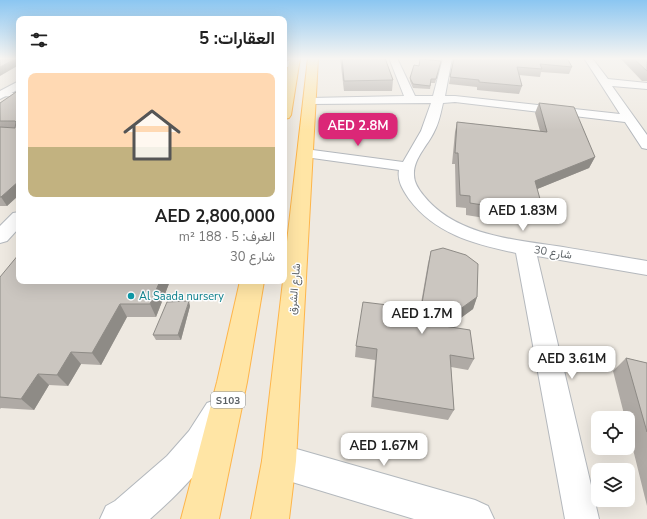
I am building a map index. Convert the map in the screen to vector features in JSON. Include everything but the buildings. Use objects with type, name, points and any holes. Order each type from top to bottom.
[{"type":"main road","name":"شارع الشرق","points":[[270,519],[279,461],[310,101],[304,82]]},
{"type":"main road","points":[[287,113],[295,112],[301,115],[306,150]]},
{"type":"main road","name":"S103","points":[[200,519],[232,382],[251,284]]},
{"type":"street","points":[[404,82],[411,99]]},
{"type":"street","points":[[306,150],[407,167],[429,128],[441,82]]},
{"type":"street","points":[[605,82],[647,145]]},
{"type":"street","points":[[607,82],[647,86]]},
{"type":"street","points":[[0,93],[16,89]]},
{"type":"street","points":[[310,101],[437,98],[486,102],[629,119]]},
{"type":"street","name":"شارع 30","points":[[407,167],[406,176],[408,185],[417,201],[431,214],[449,226],[472,236],[525,248],[647,268]]},
{"type":"street","points":[[0,237],[16,220]]},
{"type":"street","points":[[525,248],[582,519]]},
{"type":"street","points":[[119,519],[128,514],[178,470],[213,425],[232,382]]},
{"type":"street","points":[[279,461],[475,519]]},
{"type":"place","name":"Al Saada nursery","points":[[131,296]]}]
